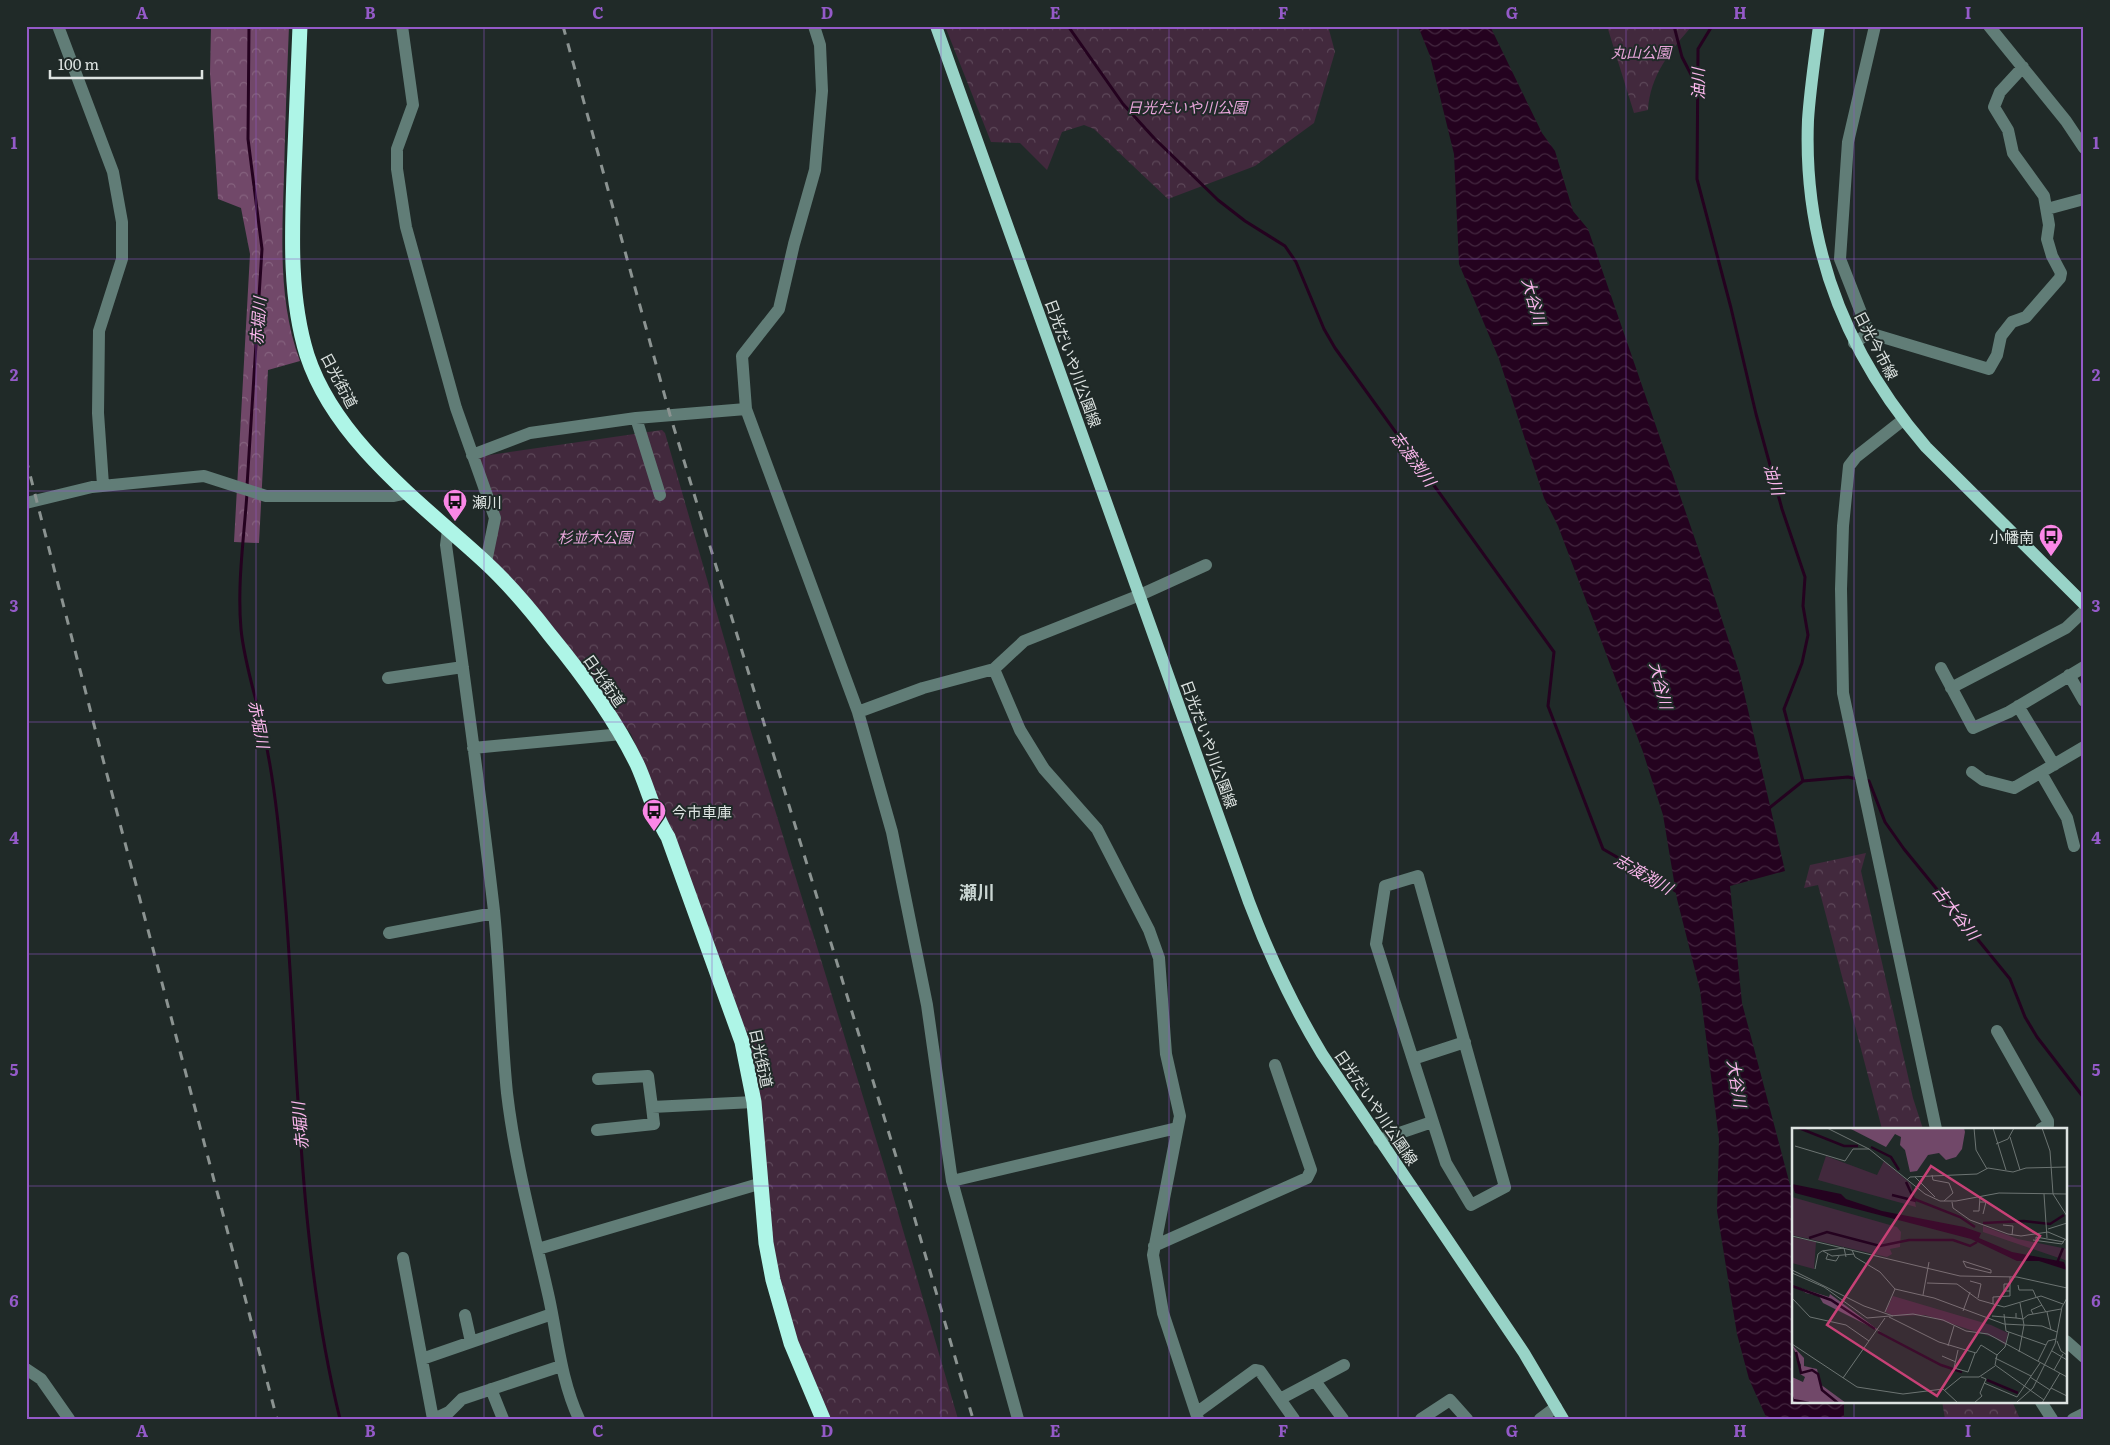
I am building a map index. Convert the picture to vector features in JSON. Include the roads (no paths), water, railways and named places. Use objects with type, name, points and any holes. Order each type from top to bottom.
[{"type":"highway","name":"日光街道","points":[[300,26],[292,244],[294,282],[303,340],[308,358],[324,392],[344,424],[375,462],[448,530],[486,562],[513,590],[559,646],[622,734],[638,766],[660,825],[668,837],[735,1019],[747,1063],[754,1102],[766,1243],[778,1302],[804,1378],[823,1419]]},
{"type":"main road","name":"日光だいや川公園線","points":[[936,26],[1249,902],[1275,964],[1311,1035],[1379,1140],[1524,1353],[1562,1419]]},
{"type":"main road","name":"日光今市線","points":[[1818,26],[1808,120],[1812,201],[1821,253],[1835,298],[1854,342],[1879,386],[1902,420],[1940,461],[2084,604]]},
{"type":"street","points":[[58,26],[113,172],[122,222],[122,259],[99,331],[98,413],[103,485]]},
{"type":"street","points":[[402,26],[413,105],[397,149],[397,169],[406,227],[456,408],[495,518],[486,562]]},
{"type":"street","points":[[814,26],[820,45],[822,92],[815,170],[794,244],[779,309],[742,356],[746,408],[858,712],[892,832],[927,1005],[952,1181],[1018,1419]]},
{"type":"street","points":[[1870,334],[1840,260],[1848,142],[1875,26]]},
{"type":"street","points":[[1989,26],[2066,121],[2084,148]]},
{"type":"street","points":[[1854,342],[1870,334],[1989,369],[1998,355],[2001,336],[2012,322],[2026,317],[2060,278],[2061,273],[2052,256],[2047,239],[2049,225],[2044,196],[2013,153],[2008,130],[1994,107],[2000,92],[2023,67]]},
{"type":"street","points":[[2047,209],[2084,199]]},
{"type":"street","points":[[472,455],[530,433],[636,418],[746,408]]},
{"type":"street","points":[[636,418],[660,495]]},
{"type":"street","points":[[1902,420],[1856,457],[1850,466],[1843,526],[1841,580],[1843,684],[1858,770],[1936,1128]]},
{"type":"street","points":[[26,503],[103,485],[204,476],[266,496],[394,496],[408,493]]},
{"type":"street","points":[[448,530],[446,545],[464,667],[494,912],[507,1094],[515,1142],[552,1314],[561,1366],[569,1396],[579,1419]]},
{"type":"street","points":[[858,712],[923,688],[994,669],[1024,641],[1140,595],[1206,565]]},
{"type":"street","points":[[1951,688],[2066,628],[2084,610]]},
{"type":"street","points":[[388,678],[464,667]]},
{"type":"street","points":[[1941,668],[1973,728],[2009,712],[2084,667]]},
{"type":"street","points":[[994,669],[1020,730],[1044,769],[1098,829],[1149,930],[1159,958],[1166,1054],[1180,1116],[1152,1255],[1163,1313],[1197,1416],[1255,1370],[1260,1371],[1294,1419]]},
{"type":"street","points":[[2069,675],[2084,701]]},
{"type":"street","points":[[2018,706],[2054,765]]},
{"type":"street","points":[[473,748],[622,734]]},
{"type":"street","points":[[1972,772],[1983,780],[2014,788],[2084,747]]},
{"type":"street","points":[[2040,773],[2067,818],[2074,846]]},
{"type":"street","points":[[1418,876],[1465,1042],[1505,1187],[1471,1204],[1446,1162],[1376,944],[1385,886],[1418,876]]},
{"type":"street","points":[[389,933],[494,912]]},
{"type":"street","points":[[1997,1032],[2048,1121],[2048,1125],[2043,1128]]},
{"type":"street","points":[[1412,1060],[1465,1042]]},
{"type":"street","points":[[1154,1246],[1307,1178],[1311,1170],[1275,1064]]},
{"type":"street","points":[[597,1130],[654,1124],[648,1076],[598,1079]]},
{"type":"street","points":[[652,1107],[754,1102]]},
{"type":"street","points":[[1379,1140],[1432,1122]]},
{"type":"street","points":[[952,1181],[1177,1128]]},
{"type":"street","points":[[538,1249],[762,1182]]},
{"type":"street","points":[[403,1258],[433,1419],[449,1412],[462,1399],[561,1366]]},
{"type":"street","points":[[422,1359],[552,1314]]},
{"type":"street","points":[[465,1315],[471,1342]]},
{"type":"street","points":[[2068,1343],[2084,1358]]},
{"type":"street","points":[[1280,1399],[1344,1366]]},
{"type":"street","points":[[26,1369],[41,1379],[69,1419]]},
{"type":"street","points":[[1315,1381],[1343,1419]]},
{"type":"street","points":[[491,1389],[503,1419]]},
{"type":"street","points":[[1421,1419],[1450,1400],[1466,1419]]},
{"type":"street","points":[[2041,1402],[2052,1419]]},
{"type":"street","points":[[1540,1419],[1556,1407]]},
{"type":"street","points":[[2073,1419],[2084,1415]]},
{"type":"water","name":"大谷川","points":[[1418,26],[1490,26],[1542,133],[1555,151],[1573,211],[1588,229],[1740,675],[1785,871],[1730,886],[1742,1003],[1790,1185],[1792,1208],[1792,1402],[1844,1402],[1844,1419],[1767,1419],[1749,1379],[1737,1334],[1717,1211],[1719,1139],[1700,990],[1677,899],[1663,815],[1643,752],[1558,526],[1544,498],[1499,359],[1459,264],[1454,154],[1430,56]]},
{"type":"waterway","name":"赤堀川","points":[[247,486],[262,249],[248,139],[249,26]]},
{"type":"waterway","name":"志渡渕川","points":[[1068,26],[1123,104],[1154,138],[1218,200],[1245,221],[1285,246],[1296,262],[1324,329],[1335,348],[1554,652],[1548,706],[1603,849],[1679,893]]},
{"type":"waterway","points":[[1674,26],[1682,57],[1697,86]]},
{"type":"waterway","name":"油川","points":[[1712,26],[1698,49],[1697,179],[1731,308],[1756,414],[1782,509],[1805,577],[1803,606],[1808,635],[1802,663],[1784,709],[1803,781]]},
{"type":"waterway","name":"赤堀川","points":[[247,493],[240,578],[242,641],[267,748],[277,817],[286,911],[302,1166],[308,1230],[326,1356],[340,1419]]},
{"type":"waterway","name":"古大谷川","points":[[1803,781],[1848,777],[1857,779]]},
{"type":"waterway","name":"古大谷川","points":[[1865,780],[1869,781],[1885,822],[1904,849],[2010,979],[2025,1017],[2037,1037],[2084,1098]]},
{"type":"waterway","name":"油川","points":[[1768,809],[1803,781]]},
{"type":"railway","points":[[563,26],[670,415],[909,1199],[973,1419]]},
{"type":"railway","points":[[26,459],[100,748],[277,1419]]},
{"type":"place","name":"瀬川","points":[[455,522]]},
{"type":"place","name":"小幡南","points":[[2051,557]]},
{"type":"place","name":"今市車庫","points":[[654,832]]},
{"type":"district","name":"瀬川","points":[[977,891]]},
{"type":"park label","name":"丸山公園","points":[[1641,51]]},
{"type":"park label","name":"日光だいや川公園","points":[[1187,106]]},
{"type":"park label","name":"杉並木公園","points":[[595,536]]}]
